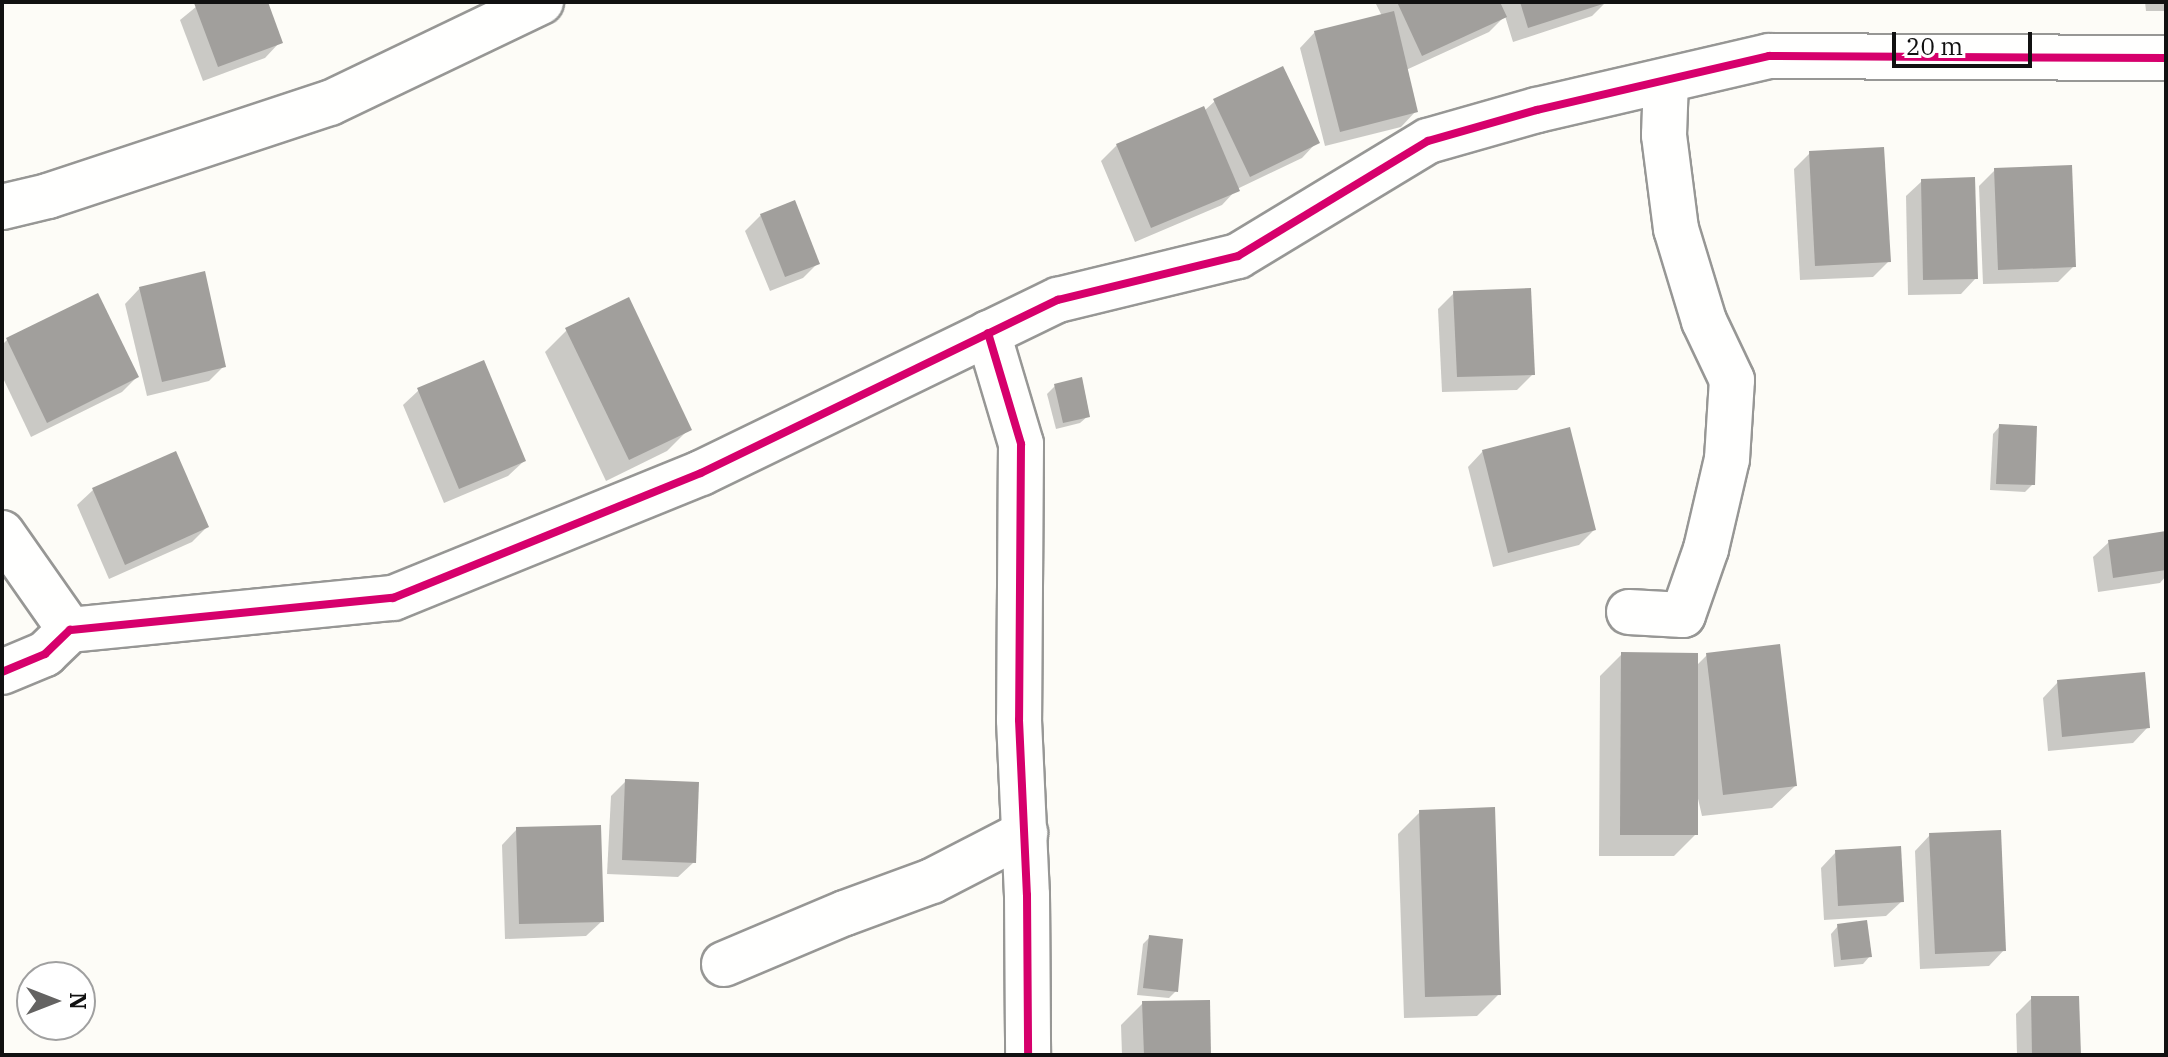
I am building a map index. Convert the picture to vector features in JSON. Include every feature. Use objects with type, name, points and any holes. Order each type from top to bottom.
[{"type":"street","points":[[2,207],[48,196],[330,103],[541,2]]},
{"type":"street","points":[[2,672],[45,654],[70,630],[393,598],[701,473],[1058,300],[1238,256],[1428,141],[1537,110],[1769,56],[2166,58]]},
{"type":"street","points":[[1629,612],[1683,615],[1706,549],[1727,459],[1732,380],[1704,321],[1676,229],[1664,135],[1666,81]]},
{"type":"street","points":[[988,333],[1021,444],[1019,720],[1025,833],[1028,1055]]},
{"type":"street","points":[[2,533],[70,630]]},
{"type":"street","points":[[724,964],[845,913],[932,881],[1025,833]]},
{"type":"building","points":[[268,2],[283,43],[218,67],[194,3]]},
{"type":"building","points":[[1397,2],[1500,2],[1507,17],[1422,56]]},
{"type":"building","points":[[1520,2],[1606,2],[1606,3],[1528,28]]},
{"type":"building","points":[[1394,11],[1418,112],[1340,132],[1314,31]]},
{"type":"building","points":[[1283,66],[1320,143],[1250,177],[1213,99]]},
{"type":"building","points":[[1204,106],[1240,191],[1151,228],[1116,144]]},
{"type":"building","points":[[1884,147],[1891,262],[1815,266],[1809,151]]},
{"type":"building","points":[[2072,165],[2076,267],[1998,270],[1994,168]]},
{"type":"building","points":[[1975,177],[1978,279],[1923,280],[1921,179]]},
{"type":"building","points":[[795,200],[820,264],[785,277],[760,214]]},
{"type":"building","points":[[205,271],[226,367],[162,382],[139,287]]},
{"type":"building","points":[[1531,288],[1535,375],[1457,377],[1453,291]]},
{"type":"building","points":[[98,293],[139,377],[47,423],[6,338]]},
{"type":"building","points":[[629,297],[692,430],[629,460],[565,328]]},
{"type":"building","points":[[484,360],[526,461],[459,489],[417,388]]},
{"type":"building","points":[[1082,377],[1090,417],[1063,423],[1054,384]]},
{"type":"building","points":[[1999,424],[2037,426],[2035,485],[1996,484]]},
{"type":"building","points":[[1570,427],[1596,530],[1508,553],[1482,450]]},
{"type":"building","points":[[176,451],[209,527],[125,565],[92,488]]},
{"type":"building","points":[[2166,531],[2166,570],[2113,578],[2108,540]]},
{"type":"building","points":[[1780,644],[1797,786],[1723,795],[1706,653]]},
{"type":"building","points":[[1621,652],[1698,653],[1698,835],[1620,835]]},
{"type":"building","points":[[2145,672],[2150,728],[2062,737],[2057,680]]},
{"type":"building","points":[[625,779],[699,782],[696,863],[622,860]]},
{"type":"building","points":[[1495,807],[1501,995],[1425,997],[1419,810]]},
{"type":"building","points":[[601,825],[604,922],[519,924],[516,827]]},
{"type":"building","points":[[2001,830],[2006,951],[1935,954],[1929,833]]},
{"type":"building","points":[[1901,846],[1904,902],[1838,906],[1835,850]]},
{"type":"building","points":[[1867,920],[1872,957],[1841,960],[1837,924]]},
{"type":"building","points":[[1149,935],[1183,939],[1178,992],[1143,988]]},
{"type":"building","points":[[2031,996],[2079,996],[2081,1055],[2032,1055]]},
{"type":"building","points":[[1210,1000],[1211,1055],[1144,1055],[1142,1001]]},
{"type":"cycle path","points":[[2,672],[45,654],[70,630],[393,598],[701,473],[1058,300],[1238,256],[1428,141],[1537,110],[1769,56],[2166,58]]},
{"type":"cycle path","points":[[988,333],[1021,444],[1019,720],[1027,895],[1028,1055]]}]
